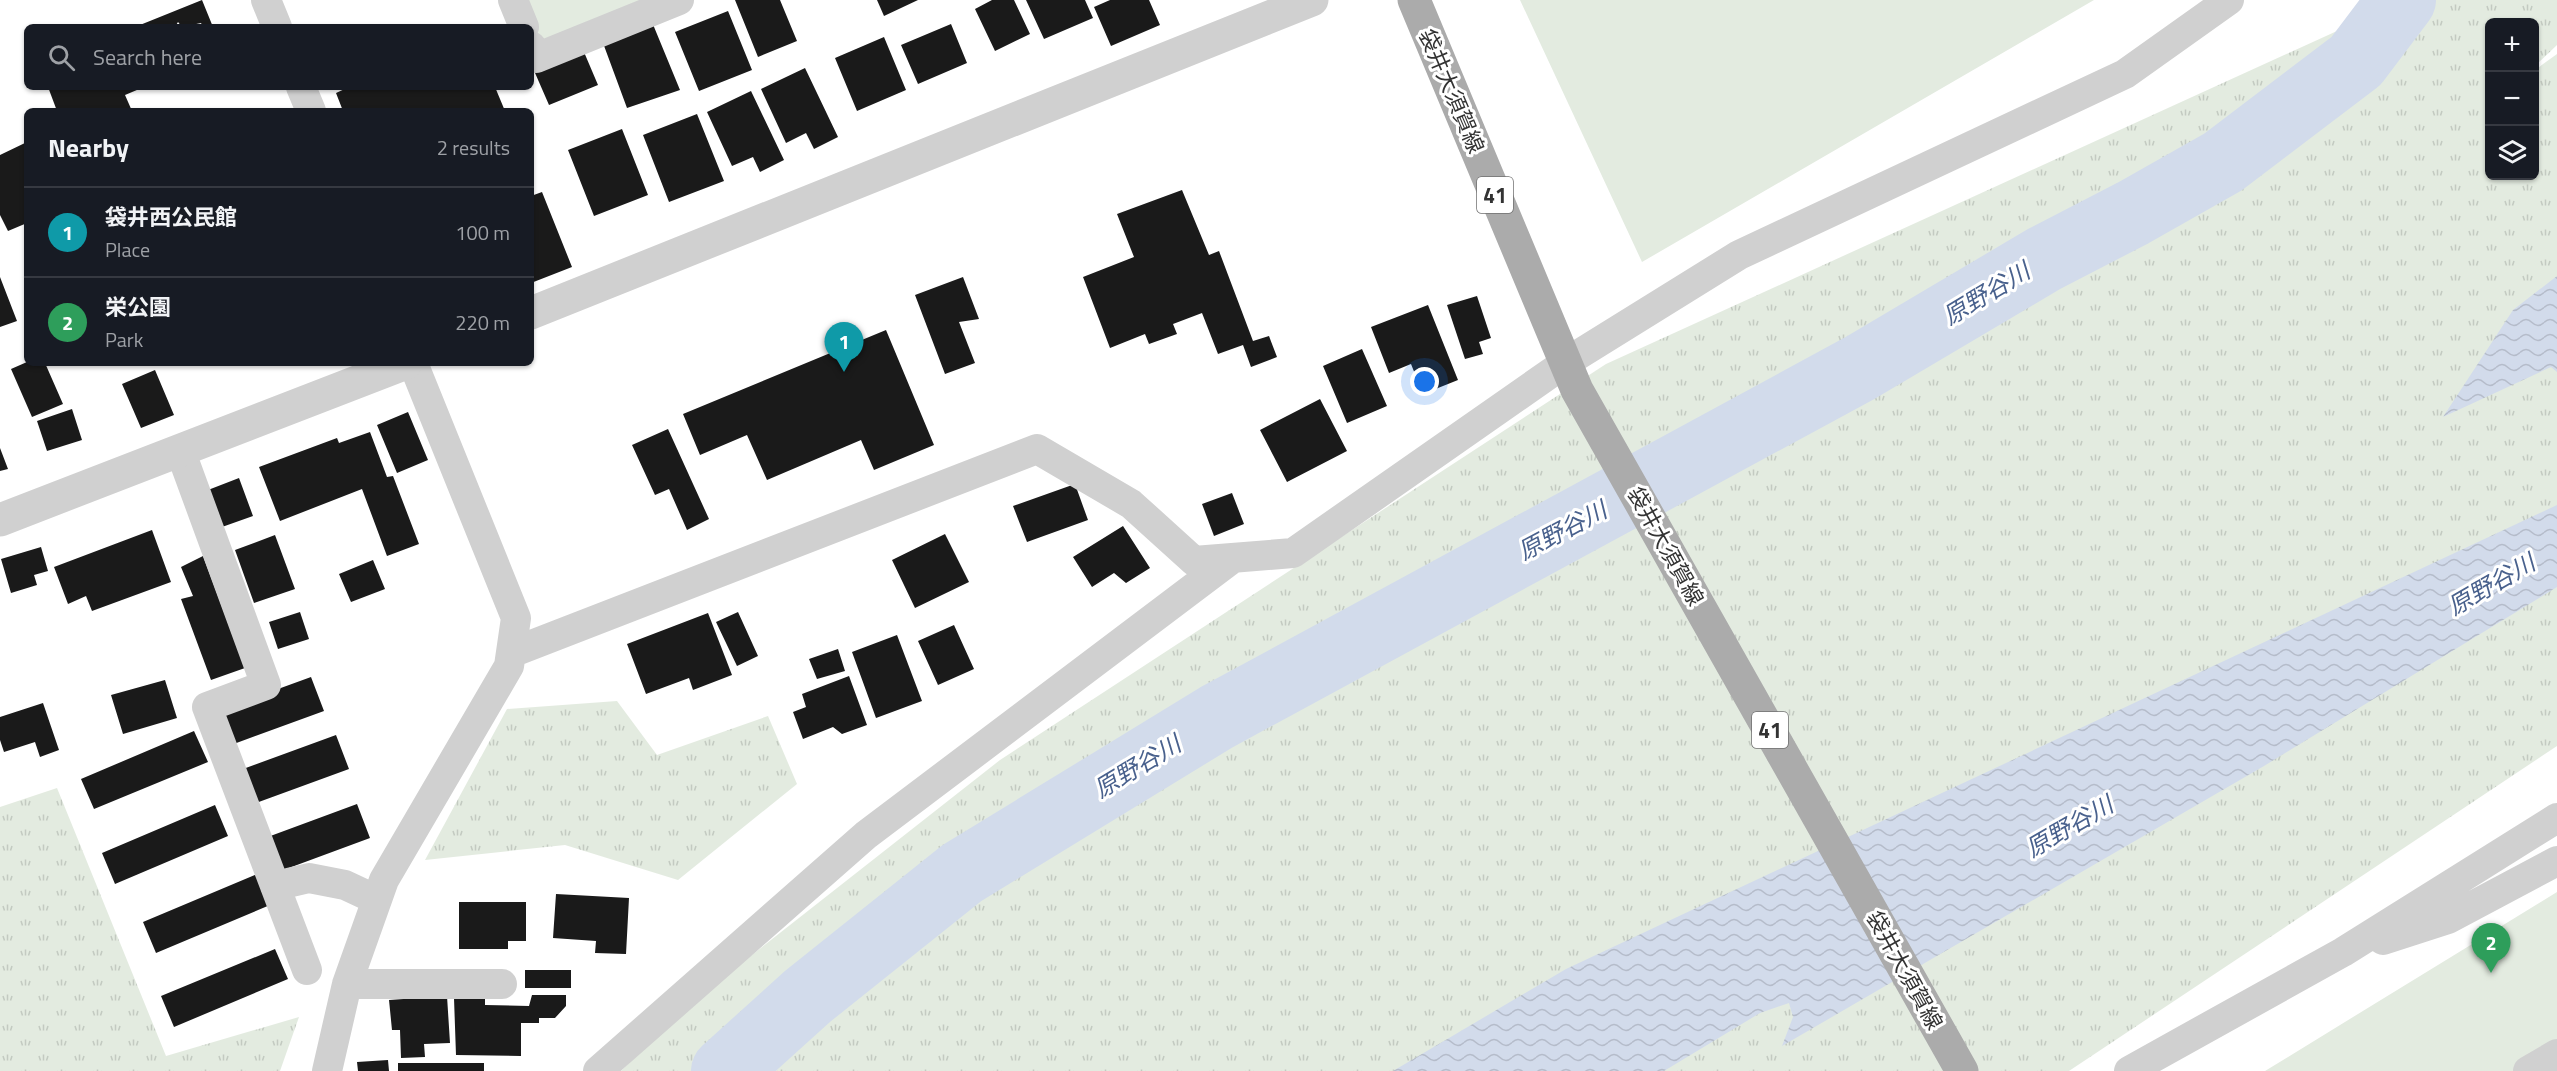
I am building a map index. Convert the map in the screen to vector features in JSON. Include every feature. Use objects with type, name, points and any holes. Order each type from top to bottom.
[{"type":"main road","name":"袋井大須賀線","points":[[1414,0],[1571,376],[1962,1071]]},
{"type":"street","points":[[266,0],[275,24]]},
{"type":"street","points":[[513,0],[523,24]]},
{"type":"street","points":[[534,53],[536,58],[679,0]]},
{"type":"street","points":[[534,312],[1311,0]]},
{"type":"street","points":[[511,653],[1036,448],[1131,504],[1194,561],[1293,553],[1571,376],[1739,255],[2125,74],[2229,0]]},
{"type":"street","points":[[302,90],[309,108]]},
{"type":"street","points":[[0,520],[398,366]]},
{"type":"street","points":[[327,1071],[348,984],[384,880],[509,666],[516,618],[414,366]]},
{"type":"street","points":[[180,450],[266,685],[207,706],[307,970]]},
{"type":"street","points":[[598,1071],[866,835],[1233,558]]},
{"type":"street","points":[[2129,1071],[2343,952],[2557,818]]},
{"type":"street","points":[[2343,952],[2448,919],[2557,861]]},
{"type":"street","points":[[275,886],[309,879],[345,885],[377,900]]},
{"type":"street","points":[[348,984],[502,984]]},
{"type":"street","points":[[2528,1071],[2557,1054]]},
{"type":"green space","points":[[521,0],[647,0],[536,43],[534,24],[529,24]]},
{"type":"green space","points":[[1520,0],[2094,0],[1642,262]]},
{"type":"green space","points":[[2405,0],[2557,0],[2557,45],[2539,62],[2539,18],[2485,18],[2485,180],[2539,180],[2539,67],[2557,54],[2557,746],[2069,1071],[621,1071],[683,1009],[1000,760],[1606,364]]},
{"type":"green space","points":[[617,701],[657,755],[768,716],[797,784],[678,880],[565,845],[425,860],[507,709]]},
{"type":"green space","points":[[57,788],[166,1056],[299,1017],[280,1071],[0,1071],[0,807]]},
{"type":"green space","points":[[2557,892],[2557,1054],[2528,1071],[2265,1071]]},
{"type":"water","points":[[2557,276],[2557,372],[2551,367],[2443,417],[2513,310]]},
{"type":"water","points":[[2557,505],[2557,587],[2264,766],[1782,1046],[1793,1017],[1789,1003],[1760,1013],[1664,1071],[1393,1071],[1566,969]]},
{"type":"building","points":[[202,0],[212,24],[180,24],[178,22],[177,24],[142,24]]},
{"type":"building","points":[[735,0],[780,0],[797,41],[758,57]]},
{"type":"building","points":[[877,0],[918,0],[884,16]]},
{"type":"building","points":[[992,0],[1014,0],[1030,34],[995,51],[975,9]]},
{"type":"building","points":[[1026,0],[1085,0],[1093,18],[1044,39]]},
{"type":"building","points":[[1110,0],[1149,0],[1160,25],[1111,46],[1094,7]]},
{"type":"building","points":[[728,11],[752,70],[699,91],[675,32]]},
{"type":"building","points":[[652,22],[680,90],[627,108],[603,43]]},
{"type":"building","points":[[951,24],[967,63],[918,84],[901,45]]},
{"type":"building","points":[[884,37],[906,90],[857,111],[835,58]]},
{"type":"building","points":[[581,45],[598,85],[549,105],[534,71],[534,65]]},
{"type":"building","points":[[805,68],[838,137],[814,149],[806,133],[786,143],[761,89]]},
{"type":"building","points":[[49,90],[137,90],[125,95],[131,108],[56,108]]},
{"type":"building","points":[[342,90],[496,90],[504,108],[342,108],[336,93]]},
{"type":"building","points":[[751,91],[784,160],[760,172],[753,157],[732,166],[707,112]]},
{"type":"building","points":[[697,114],[724,181],[669,202],[643,135]]},
{"type":"building","points":[[622,129],[648,195],[594,216],[568,150]]},
{"type":"building","points":[[24,143],[24,224],[8,231],[0,215],[0,155]]},
{"type":"building","points":[[1182,190],[1209,255],[1219,251],[1253,341],[1269,336],[1277,357],[1251,367],[1243,345],[1218,354],[1202,313],[1173,324],[1177,334],[1149,344],[1145,334],[1110,348],[1083,277],[1134,257],[1117,214]]},
{"type":"building","points":[[542,192],[572,267],[534,282],[534,195]]},
{"type":"building","points":[[0,277],[17,321],[0,327]]},
{"type":"building","points":[[963,277],[979,319],[959,322],[975,363],[945,374],[915,295]]},
{"type":"building","points":[[1477,296],[1491,338],[1479,342],[1483,354],[1465,359],[1447,305]]},
{"type":"building","points":[[1428,305],[1458,380],[1423,394],[1411,364],[1389,373],[1371,327]]},
{"type":"building","points":[[886,330],[934,445],[874,470],[861,440],[767,480],[747,435],[700,455],[683,414]]},
{"type":"building","points":[[1362,349],[1387,406],[1347,423],[1323,366]]},
{"type":"building","points":[[24,363],[24,366],[46,366],[63,404],[32,417],[11,369]]},
{"type":"building","points":[[155,370],[174,415],[141,428],[122,384]]},
{"type":"building","points":[[1320,399],[1347,451],[1287,482],[1260,430]]},
{"type":"building","points":[[72,409],[82,440],[47,451],[37,421]]},
{"type":"building","points":[[408,412],[428,460],[397,473],[377,425]]},
{"type":"building","points":[[668,429],[709,519],[687,530],[669,489],[655,495],[632,445]]},
{"type":"building","points":[[370,432],[387,477],[393,476],[419,544],[387,556],[362,489],[280,521],[259,467],[337,438],[339,443]]},
{"type":"building","points":[[0,448],[8,469],[0,471]]},
{"type":"building","points":[[239,478],[253,516],[222,527],[208,490]]},
{"type":"building","points":[[1075,484],[1088,520],[1027,542],[1013,506]]},
{"type":"building","points":[[1232,493],[1244,524],[1214,536],[1202,504]]},
{"type":"building","points":[[1123,526],[1150,568],[1126,583],[1114,573],[1092,587],[1073,557]]},
{"type":"building","points":[[152,530],[171,582],[92,611],[86,596],[68,604],[54,567]]},
{"type":"building","points":[[945,534],[969,582],[915,608],[892,560]]},
{"type":"building","points":[[275,535],[295,589],[254,603],[235,550]]},
{"type":"building","points":[[41,547],[48,571],[34,575],[37,585],[11,593],[1,559]]},
{"type":"building","points":[[203,556],[245,668],[211,680],[181,599],[193,596],[181,567]]},
{"type":"building","points":[[373,560],[385,589],[351,602],[339,574]]},
{"type":"building","points":[[300,612],[309,639],[278,649],[269,622]]},
{"type":"building","points":[[738,612],[758,656],[737,666],[716,622]]},
{"type":"building","points":[[708,613],[732,675],[693,690],[689,678],[646,694],[627,644]]},
{"type":"building","points":[[954,625],[974,669],[938,685],[918,641]]},
{"type":"building","points":[[897,635],[922,701],[876,718],[852,652]]},
{"type":"building","points":[[838,649],[845,671],[817,679],[809,659]]},
{"type":"building","points":[[849,676],[867,725],[842,734],[833,727],[803,739],[793,712],[806,707],[802,694]]},
{"type":"building","points":[[311,677],[324,711],[231,745],[218,711]]},
{"type":"building","points":[[165,680],[177,718],[123,734],[111,695]]},
{"type":"building","points":[[43,703],[59,750],[40,757],[35,742],[4,752],[0,740],[0,717]]},
{"type":"building","points":[[194,731],[208,762],[94,809],[81,779]]},
{"type":"building","points":[[336,735],[349,769],[256,803],[243,769]]},
{"type":"building","points":[[357,804],[370,838],[278,872],[265,838]]},
{"type":"building","points":[[215,805],[228,836],[115,884],[102,853]]},
{"type":"building","points":[[257,874],[270,905],[156,953],[143,922]]},
{"type":"building","points":[[556,894],[629,898],[626,954],[595,953],[596,941],[553,938]]},
{"type":"building","points":[[459,902],[526,902],[526,941],[508,941],[508,949],[459,949]]},
{"type":"building","points":[[275,949],[288,979],[174,1027],[161,996]]},
{"type":"building","points":[[525,970],[571,970],[571,988],[525,988]]},
{"type":"building","points":[[532,995],[566,995],[566,1006],[555,1018],[539,1018],[539,1023],[521,1023],[521,1056],[456,1055],[454,998],[485,998],[485,1005],[529,1006]]},
{"type":"building","points":[[447,996],[450,1043],[424,1044],[425,1057],[401,1058],[400,1030],[392,1030],[389,1000]]},
{"type":"building","points":[[388,1060],[389,1071],[358,1071],[357,1062]]},
{"type":"building","points":[[398,1063],[484,1063],[484,1071],[398,1071]]},
{"type":"waterway","name":"原野谷川","points":[[725,1071],[808,996],[962,873],[1217,717],[1860,368],[2044,259],[2133,213],[2223,162],[2356,61],[2402,0]]},
{"type":"place","name":"袋井西公民館","points":[[844,372]]},
{"type":"place","name":"栄公園","points":[[2491,973]]}]
